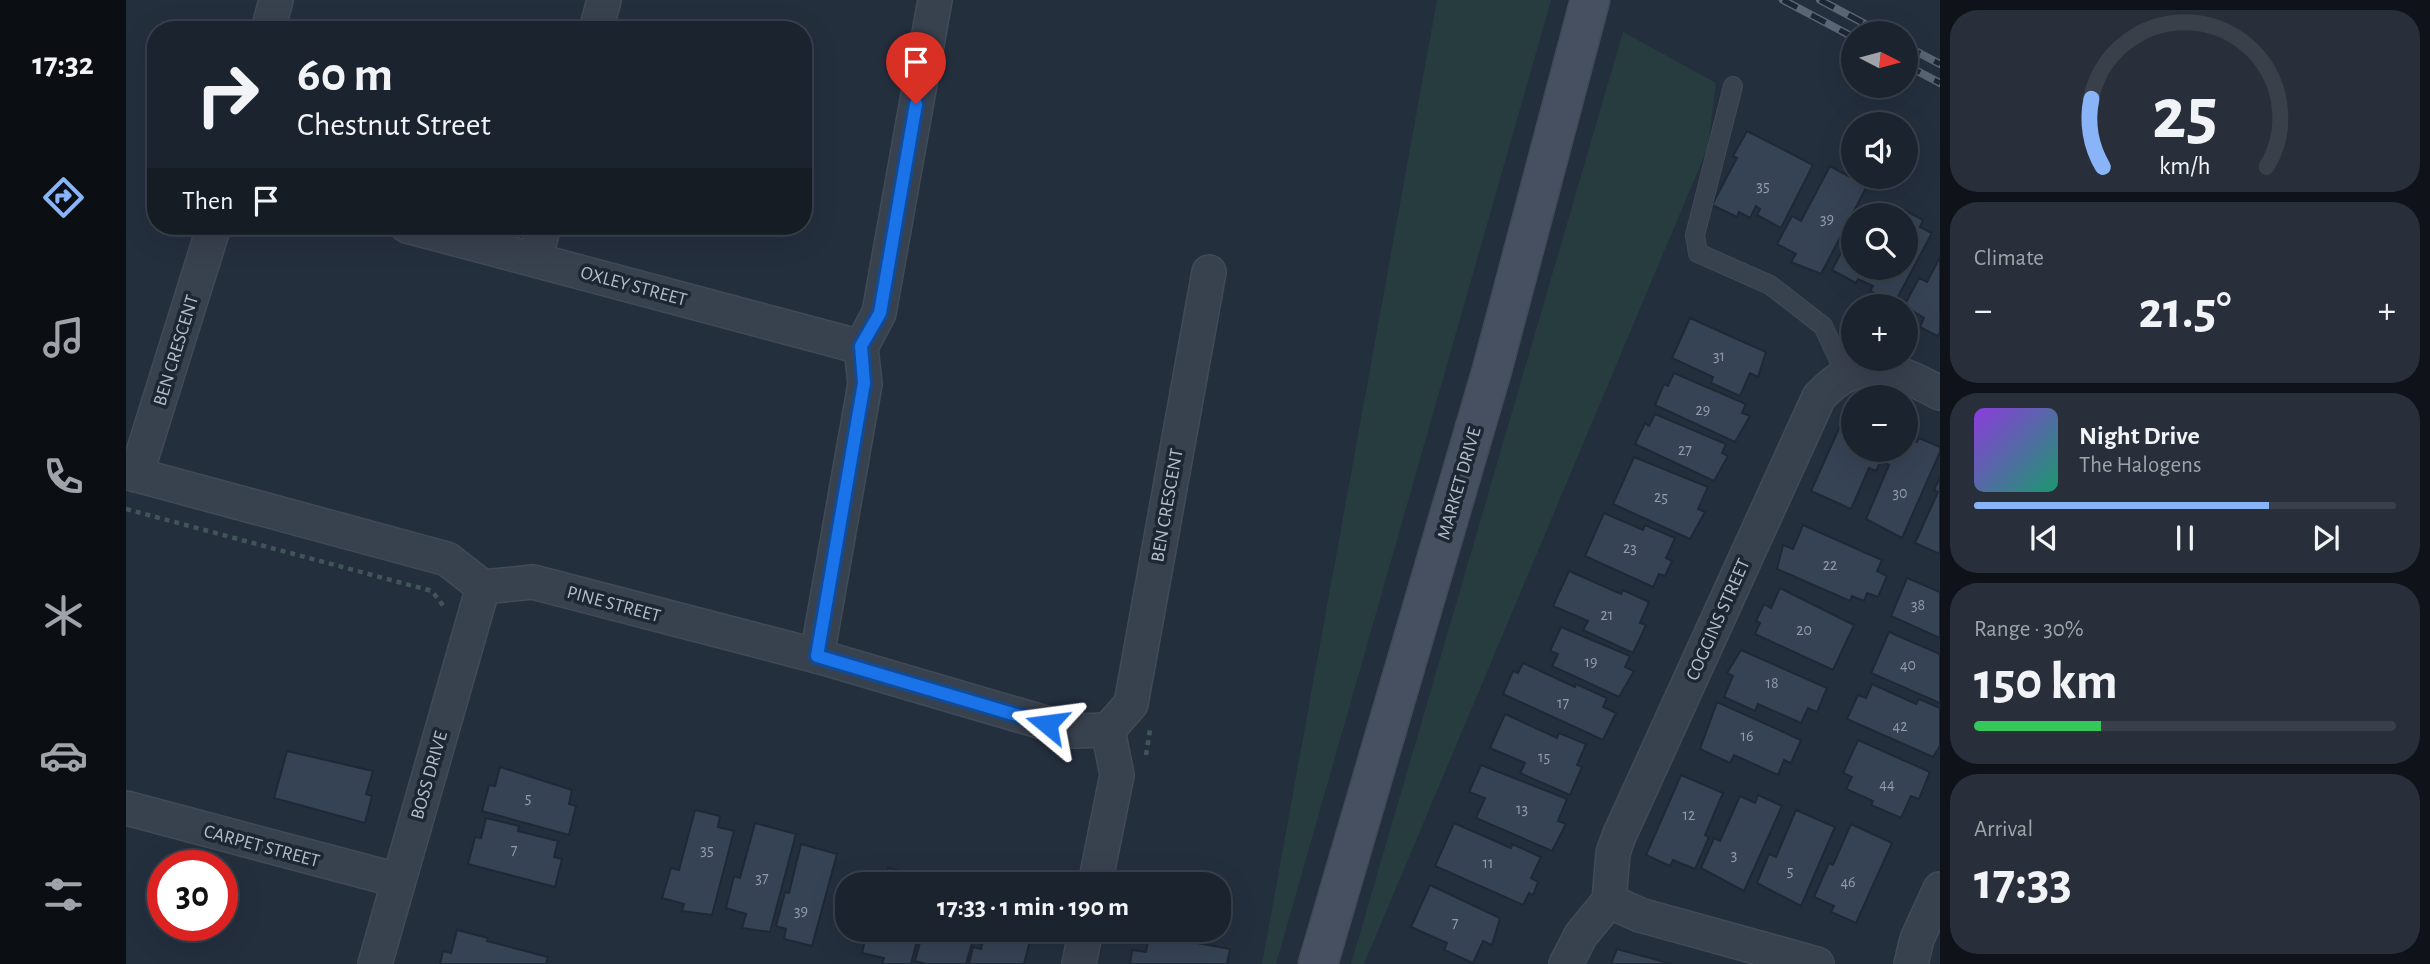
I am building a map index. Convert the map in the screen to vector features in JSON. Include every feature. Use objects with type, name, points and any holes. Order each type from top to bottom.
[{"type":"street","points":[[270,21],[276,0]]},
{"type":"street","points":[[598,21],[604,0]]},
{"type":"street","points":[[817,656],[864,383],[861,346],[880,313],[935,0]]},
{"type":"street","name":"MARKET DRIVE","points":[[1318,964],[1492,370],[1587,11]]},
{"type":"street","name":"BEN CRESCENT","points":[[131,473],[211,235]]},
{"type":"street","name":"OXLEY STREET","points":[[442,235],[861,346]]},
{"type":"street","points":[[535,259],[542,235]]},
{"type":"street","name":"BEN CRESCENT","points":[[1108,730],[1130,704],[1209,272]]},
{"type":"street","name":"COGGINS STREET","points":[[1609,901],[1613,853],[1819,397],[1832,383],[1846,375],[1864,370],[1885,369],[1902,373],[1940,393]]},
{"type":"street","points":[[131,473],[447,559],[483,587]]},
{"type":"street","name":"PINE STREET","points":[[483,587],[533,582],[817,656],[1073,731],[1108,730]]},
{"type":"street","name":"BOSS DRIVE","points":[[375,964],[483,587]]},
{"type":"street","points":[[1097,872],[1117,775],[1108,730]]},
{"type":"street","name":"CARPET STREET","points":[[126,808],[397,880]]},
{"type":"street","points":[[1911,964],[1917,939],[1940,889]]},
{"type":"street","points":[[1566,964],[1581,935],[1609,901],[1749,956],[1817,964]]},
{"type":"street","points":[[1079,964],[1083,942]]},
{"type":"lane","points":[[1733,86],[1695,234],[1698,253],[1770,285],[1824,326],[1846,375]]},
{"type":"path","points":[[126,509],[432,591],[442,601],[447,615]]},
{"type":"green space","points":[[1437,0],[1551,0],[1276,964],[1262,964]]},
{"type":"green space","points":[[1623,32],[1716,83],[1708,147],[1364,964],[1351,964]]},
{"type":"building","points":[[1747,131],[1813,165],[1781,228],[1757,215],[1760,209],[1756,206],[1750,218],[1739,212],[1737,217],[1712,205],[1737,158],[1733,156]]},
{"type":"building","points":[[1830,166],[1841,172],[1841,189],[1865,189],[1858,203],[1841,203],[1841,236],[1821,274],[1791,262],[1796,254],[1777,244],[1792,216],[1801,221]]},
{"type":"building","points":[[1918,217],[1923,220],[1920,227],[1932,233],[1918,259]]},
{"type":"building","points":[[1841,253],[1841,275],[1832,270]]},
{"type":"building","points":[[1940,257],[1940,333],[1937,336],[1920,327],[1924,318],[1918,314],[1918,294],[1910,294],[1919,278],[1927,282]]},
{"type":"building","points":[[1860,280],[1907,280],[1899,294],[1876,294],[1870,291],[1873,286]]},
{"type":"building","points":[[1690,318],[1766,352],[1758,377],[1750,373],[1740,396],[1711,383],[1713,377],[1672,358]]},
{"type":"building","points":[[1674,373],[1746,404],[1742,413],[1750,416],[1735,442],[1655,405],[1664,384],[1668,386]]},
{"type":"building","points":[[1655,414],[1726,444],[1722,453],[1728,456],[1714,481],[1635,444],[1645,423],[1649,426]]},
{"type":"building","points":[[1841,424],[1841,462],[1880,462],[1876,471],[1869,468],[1851,509],[1811,491]]},
{"type":"building","points":[[1919,438],[1940,447],[1902,538],[1866,519],[1889,465],[1884,462],[1918,462]]},
{"type":"building","points":[[1634,457],[1708,487],[1698,509],[1705,512],[1690,539],[1613,504]]},
{"type":"building","points":[[1940,477],[1940,554],[1915,543],[1938,492],[1934,490]]},
{"type":"building","points":[[1604,513],[1643,530],[1645,525],[1675,538],[1666,558],[1672,561],[1665,576],[1659,574],[1653,587],[1585,556]]},
{"type":"building","points":[[1803,525],[1882,560],[1877,571],[1887,576],[1878,597],[1867,593],[1864,601],[1852,596],[1850,601],[1777,569],[1783,545],[1793,549]]},
{"type":"building","points":[[1569,571],[1621,594],[1623,590],[1649,602],[1640,623],[1646,625],[1633,653],[1583,630],[1588,621],[1553,606]]},
{"type":"building","points":[[1907,578],[1940,592],[1940,638],[1891,616]]},
{"type":"building","points":[[1780,588],[1854,625],[1833,670],[1755,634],[1760,623],[1756,621],[1764,604],[1771,608]]},
{"type":"building","points":[[1561,627],[1630,656],[1625,667],[1634,671],[1619,697],[1552,666],[1558,654],[1550,651]]},
{"type":"building","points":[[1889,632],[1940,654],[1940,703],[1871,673]]},
{"type":"building","points":[[1741,650],[1827,688],[1817,712],[1808,708],[1801,723],[1758,704],[1755,711],[1724,697],[1733,676],[1727,673]]},
{"type":"building","points":[[1523,663],[1575,687],[1576,684],[1607,698],[1603,707],[1616,713],[1603,740],[1503,694],[1513,671],[1518,673]]},
{"type":"building","points":[[1872,684],[1916,704],[1919,699],[1940,708],[1940,746],[1933,757],[1847,719],[1858,695],[1866,698]]},
{"type":"building","points":[[1717,702],[1801,740],[1791,763],[1784,760],[1778,775],[1734,755],[1730,763],[1700,749]]},
{"type":"building","points":[[1505,714],[1557,738],[1559,733],[1586,744],[1577,765],[1582,767],[1570,795],[1520,773],[1525,763],[1490,748]]},
{"type":"building","points":[[1858,740],[1930,772],[1919,799],[1911,796],[1901,818],[1871,805],[1873,801],[1846,789],[1852,777],[1843,773]]},
{"type":"building","points":[[287,751],[373,771],[366,794],[372,796],[365,823],[274,798]]},
{"type":"building","points":[[1481,765],[1567,799],[1558,821],[1566,824],[1552,851],[1476,818],[1485,798],[1469,792]]},
{"type":"building","points":[[500,767],[572,790],[569,804],[576,806],[569,835],[482,811],[489,785],[495,786]]},
{"type":"building","points":[[1681,775],[1723,793],[1705,835],[1709,837],[1695,869],[1673,860],[1670,866],[1646,855]]},
{"type":"building","points":[[1758,795],[1782,806],[1744,891],[1701,868],[1714,838],[1720,841],[1740,796],[1755,803]]},
{"type":"building","points":[[695,810],[720,816],[718,827],[734,831],[712,915],[682,911],[684,904],[662,898],[671,868],[679,870]]},
{"type":"building","points":[[1796,810],[1835,827],[1801,906],[1757,883],[1769,854],[1776,857]]},
{"type":"building","points":[[486,818],[519,826],[518,831],[558,841],[554,857],[562,859],[555,887],[468,864],[475,837],[481,838]]},
{"type":"building","points":[[755,823],[796,834],[770,932],[742,928],[746,914],[726,908],[734,876],[740,878]]},
{"type":"building","points":[[1454,823],[1511,848],[1512,844],[1541,857],[1531,878],[1538,882],[1533,895],[1529,893],[1523,905],[1435,866]]},
{"type":"building","points":[[1851,824],[1892,843],[1856,923],[1831,912],[1834,906],[1814,897],[1829,863],[1833,865]]},
{"type":"building","points":[[801,844],[837,854],[812,946],[784,939],[786,929],[776,926],[785,892],[789,893]]},
{"type":"building","points":[[888,868],[905,872],[887,872]]},
{"type":"building","points":[[1430,885],[1500,918],[1492,945],[1483,941],[1473,963],[1444,950],[1447,943],[1411,927]]},
{"type":"building","points":[[457,930],[548,957],[546,964],[440,964],[443,951],[451,953]]},
{"type":"building","points":[[865,942],[917,942],[911,964],[882,964],[884,958],[862,953]]},
{"type":"building","points":[[920,942],[972,942],[966,964],[926,964],[915,961]]},
{"type":"building","points":[[983,942],[1030,942],[1024,964],[969,964],[973,947],[981,949]]},
{"type":"building","points":[[1148,942],[1192,942],[1230,949],[1227,964],[1130,964],[1132,950],[1146,952]]},
{"type":"building","points":[[1617,949],[1672,964],[1611,964]]},
{"type":"railway","points":[[1783,0],[1841,31]]},
{"type":"railway","points":[[1820,0],[1859,21]]},
{"type":"railway","points":[[1918,52],[1940,64]]},
{"type":"railway","points":[[1918,71],[1940,83]]},
{"type":"route","points":[[916,104],[880,313],[861,346],[864,383],[817,656],[1047,724]]}]
